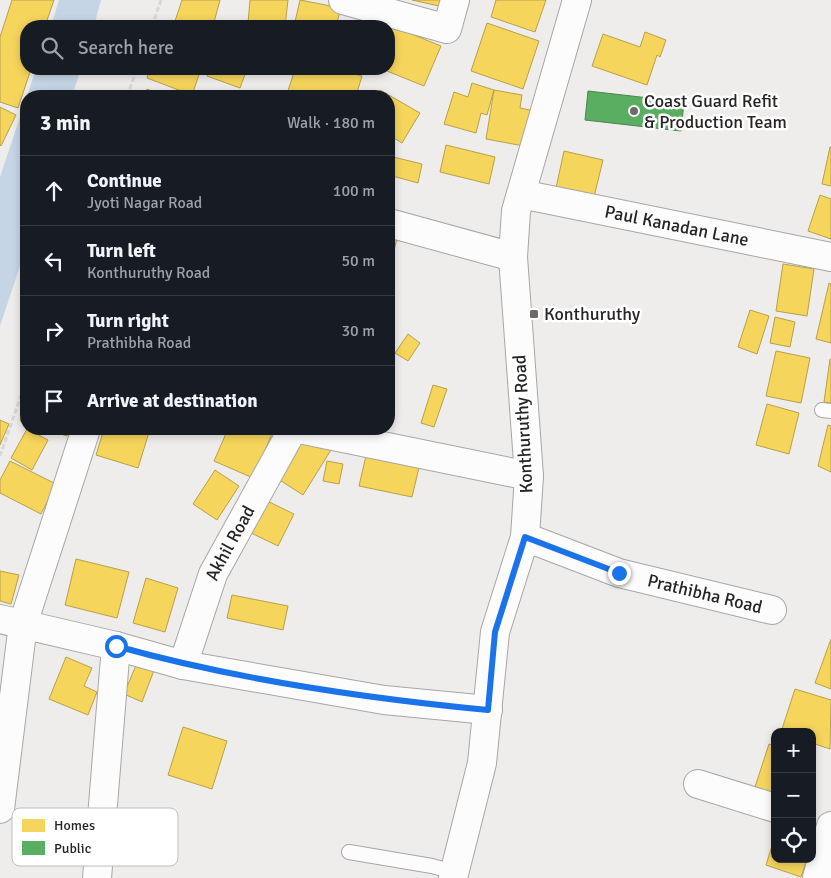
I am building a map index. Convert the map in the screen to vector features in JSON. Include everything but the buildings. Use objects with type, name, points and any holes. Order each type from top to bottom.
[{"type":"street","points":[[343,0],[447,29],[455,0]]},
{"type":"street","name":"Konthuruthy Road","points":[[453,875],[482,762],[495,632],[525,537],[529,476],[513,257],[516,211],[577,0]]},
{"type":"street","name":"Paul Kanadan Lane","points":[[521,194],[831,257]]},
{"type":"street","points":[[395,225],[513,257]]},
{"type":"street","points":[[0,809],[11,622],[84,435]]},
{"type":"street","name":"Akhil Road","points":[[184,665],[213,574],[290,435]]},
{"type":"street","points":[[328,435],[529,476]]},
{"type":"street","name":"Prathibha Road","points":[[525,537],[619,573],[772,610]]},
{"type":"street","points":[[11,622],[116,646],[184,665],[384,700],[488,710]]},
{"type":"street","points":[[103,808],[116,646]]},
{"type":"street","points":[[698,784],[771,807]]},
{"type":"street","points":[[816,820],[831,825],[817,878]]},
{"type":"lane","points":[[349,852],[432,866],[453,875]]},
{"type":"path","points":[[154,20],[161,0]]},
{"type":"path","points":[[129,90],[135,75]]},
{"type":"path","points":[[0,456],[20,398]]},
{"type":"water","points":[[59,0],[101,0],[96,20],[53,20]]},
{"type":"water","points":[[34,75],[79,75],[74,90],[29,90]]},
{"type":"water","points":[[20,117],[20,266],[0,326],[0,177]]},
{"type":"place","name":"Coast Guard Refit & Production Team","points":[[634,111]]},
{"type":"place","name":"Konthuruthy","points":[[534,314]]},
{"type":"route","points":[[116,646],[184,665],[384,700],[488,710],[495,632],[525,537],[619,573]]}]
